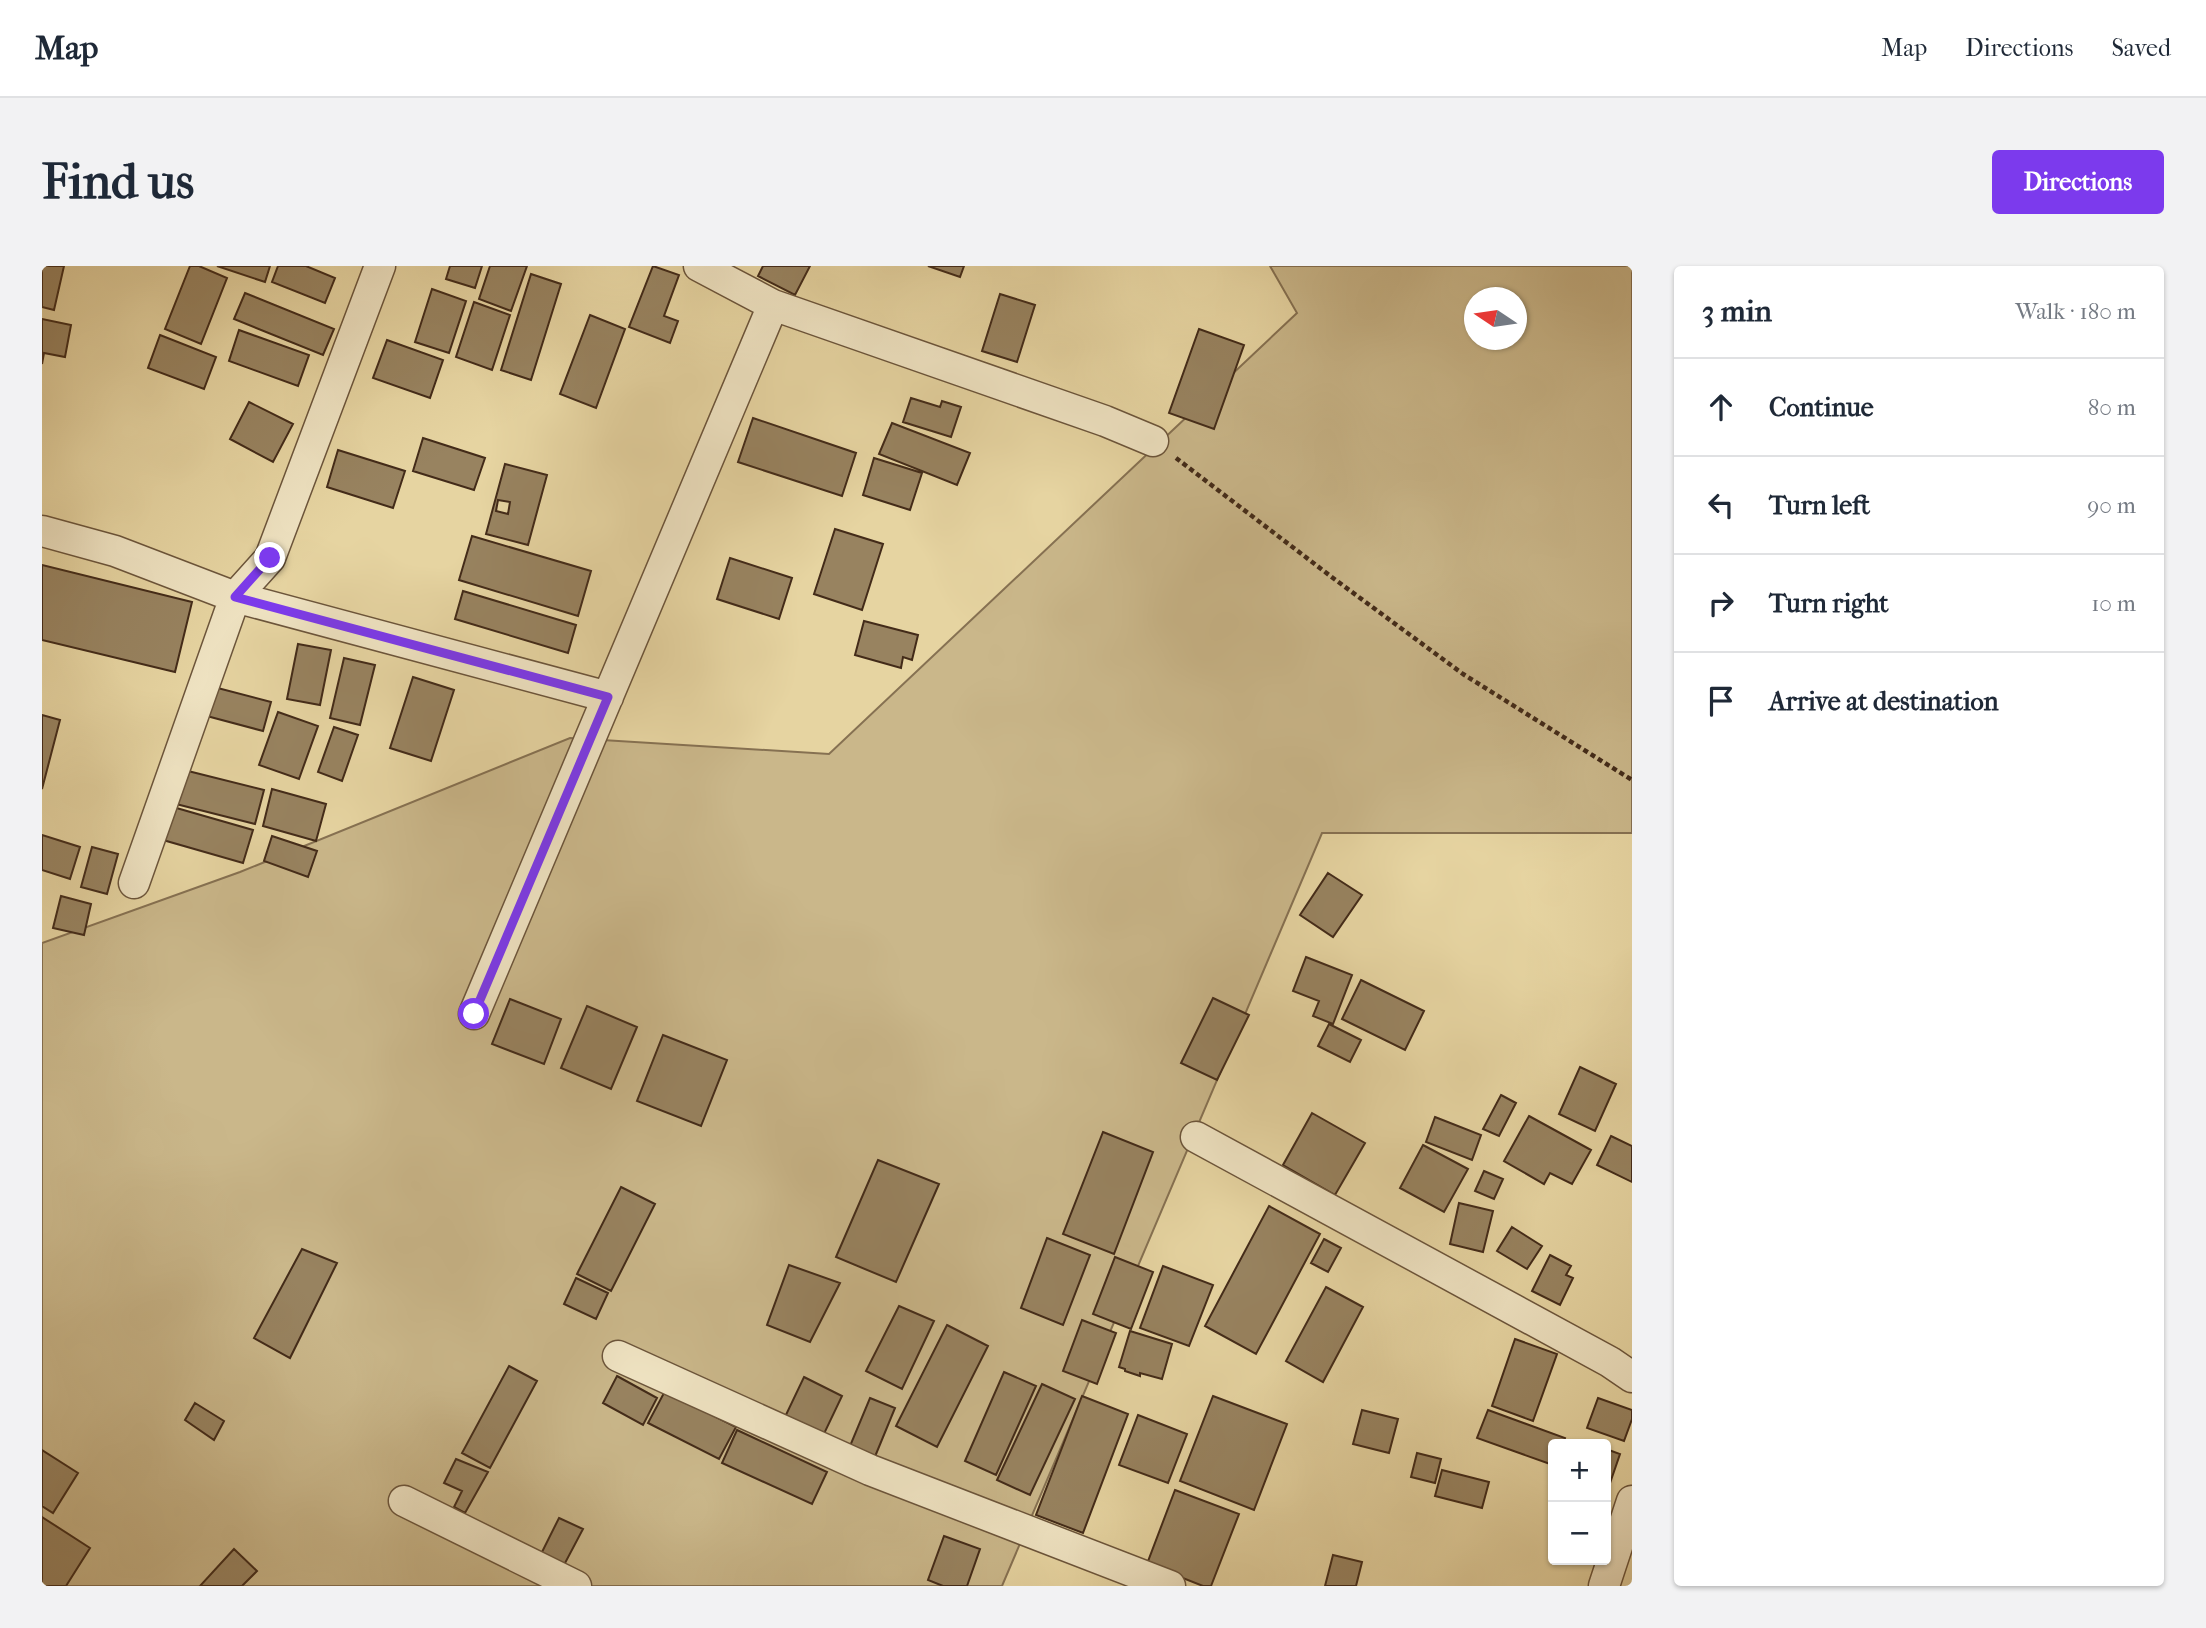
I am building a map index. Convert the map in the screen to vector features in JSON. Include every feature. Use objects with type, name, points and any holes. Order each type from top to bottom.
[{"type":"street","points":[[134,883],[235,597],[270,558],[380,266]]},
{"type":"street","points":[[699,266],[773,305],[1105,421],[1153,441]]},
{"type":"street","points":[[474,1014],[773,305]]},
{"type":"street","points":[[42,531],[115,551],[235,597],[608,697]]},
{"type":"street","points":[[1196,1137],[1610,1362],[1632,1377]]},
{"type":"street","points":[[618,1356],[870,1469],[1170,1586]]},
{"type":"street","points":[[1604,1586],[1632,1501]]},
{"type":"street","points":[[404,1502],[576,1586]]},
{"type":"path","points":[[1153,441],[1463,674],[1632,780]]},
{"type":"shaded area","points":[[1270,266],[1632,266],[1632,833],[1322,833],[1002,1586],[42,1586],[42,943],[240,872],[570,738],[829,754],[1297,313]]},
{"type":"building","points":[[42,266],[64,266],[54,310],[42,307]]},
{"type":"building","points":[[190,266],[199,266],[227,278],[201,344],[165,329]]},
{"type":"building","points":[[217,266],[270,266],[265,282]]},
{"type":"building","points":[[278,266],[306,266],[335,278],[325,303],[272,282]]},
{"type":"building","points":[[450,266],[482,266],[475,288],[446,279]]},
{"type":"building","points":[[490,266],[527,266],[511,311],[479,299]]},
{"type":"building","points":[[653,266],[679,275],[664,316],[678,321],[670,343],[629,327]]},
{"type":"building","points":[[763,266],[810,266],[795,295],[758,276]]},
{"type":"building","points":[[928,266],[964,266],[960,277]]},
{"type":"building","points":[[531,274],[561,284],[531,380],[501,370]]},
{"type":"building","points":[[432,289],[466,301],[449,353],[415,342]]},
{"type":"building","points":[[245,293],[334,329],[323,355],[234,319]]},
{"type":"building","points":[[1000,294],[1035,305],[1017,362],[982,351]]},
{"type":"building","points":[[474,302],[510,315],[492,370],[456,357]]},
{"type":"building","points":[[590,315],[625,329],[596,408],[560,394]]},
{"type":"building","points":[[42,319],[71,325],[65,357],[44,353],[42,364]]},
{"type":"building","points":[[1199,329],[1244,345],[1214,429],[1169,413]]},
{"type":"building","points":[[239,330],[309,355],[298,386],[229,361]]},
{"type":"building","points":[[160,335],[216,357],[204,389],[148,368]]},
{"type":"building","points":[[387,340],[443,360],[430,398],[373,378]]},
{"type":"building","points":[[911,398],[940,407],[942,401],[961,407],[951,437],[903,422]]},
{"type":"building","points":[[249,402],[293,424],[273,462],[230,439]]},
{"type":"building","points":[[753,418],[856,453],[842,496],[738,462]]},
{"type":"building","points":[[892,423],[970,453],[957,485],[879,454]]},
{"type":"building","points":[[423,438],[485,458],[474,490],[413,471]]},
{"type":"building","points":[[338,450],[405,471],[393,508],[327,487]]},
{"type":"building","points":[[874,458],[922,473],[910,510],[863,495]]},
{"type":"building","points":[[505,464],[547,475],[528,545],[486,534]],"holes":[[[498,500],[510,502],[508,514],[496,511]]]},
{"type":"building","points":[[835,529],[883,544],[862,610],[814,594]]},
{"type":"building","points":[[472,536],[591,571],[578,616],[459,580]]},
{"type":"building","points":[[730,558],[792,578],[779,619],[717,599]]},
{"type":"building","points":[[42,565],[192,602],[175,672],[42,640]]},
{"type":"building","points":[[463,591],[576,625],[568,653],[455,619]]},
{"type":"building","points":[[864,621],[918,635],[912,660],[903,657],[901,668],[855,655]]},
{"type":"building","points":[[298,644],[331,650],[320,705],[287,699]]},
{"type":"building","points":[[344,658],[375,665],[360,725],[330,718]]},
{"type":"building","points":[[413,677],[454,690],[431,761],[390,748]]},
{"type":"building","points":[[210,686],[271,702],[263,731],[203,715]]},
{"type":"building","points":[[278,712],[318,726],[299,779],[259,765]]},
{"type":"building","points":[[42,715],[60,720],[42,789]]},
{"type":"building","points":[[334,727],[358,735],[342,781],[318,772]]},
{"type":"building","points":[[184,770],[264,790],[255,824],[176,804]]},
{"type":"building","points":[[272,789],[326,804],[316,841],[263,826]]},
{"type":"building","points":[[173,807],[253,830],[243,863],[163,840]]},
{"type":"building","points":[[42,835],[80,847],[70,879],[42,870]]},
{"type":"building","points":[[272,836],[317,851],[308,877],[264,861]]},
{"type":"building","points":[[92,847],[118,854],[107,894],[81,887]]},
{"type":"building","points":[[1328,873],[1362,895],[1333,937],[1300,915]]},
{"type":"building","points":[[61,896],[91,904],[84,935],[53,928]]},
{"type":"building","points":[[1306,957],[1352,975],[1333,1024],[1313,1016],[1319,1001],[1293,991]]},
{"type":"building","points":[[1361,980],[1424,1011],[1405,1050],[1342,1019]]},
{"type":"building","points":[[1213,998],[1249,1015],[1217,1080],[1181,1063]]},
{"type":"building","points":[[510,999],[561,1019],[544,1064],[492,1044]]},
{"type":"building","points":[[587,1006],[637,1027],[611,1089],[561,1068]]},
{"type":"building","points":[[1329,1024],[1361,1040],[1350,1062],[1318,1046]]},
{"type":"building","points":[[663,1035],[727,1060],[701,1126],[637,1101]]},
{"type":"building","points":[[1580,1067],[1616,1084],[1595,1131],[1559,1114]]},
{"type":"building","points":[[1501,1095],[1516,1103],[1499,1136],[1483,1129]]},
{"type":"building","points":[[1312,1113],[1365,1143],[1335,1195],[1283,1165]]},
{"type":"building","points":[[1529,1116],[1591,1150],[1572,1184],[1550,1173],[1544,1184],[1504,1161]]},
{"type":"building","points":[[1435,1117],[1481,1135],[1472,1160],[1426,1142]]},
{"type":"building","points":[[1103,1132],[1153,1152],[1114,1254],[1063,1234]]},
{"type":"building","points":[[1611,1136],[1632,1146],[1632,1182],[1597,1165]]},
{"type":"building","points":[[1423,1145],[1468,1169],[1444,1212],[1400,1188]]},
{"type":"building","points":[[878,1160],[939,1184],[896,1282],[836,1257]]},
{"type":"building","points":[[1484,1171],[1503,1179],[1494,1199],[1475,1191]]},
{"type":"building","points":[[621,1187],[655,1204],[611,1291],[577,1274]]},
{"type":"building","points":[[1459,1203],[1493,1211],[1483,1252],[1450,1244]]},
{"type":"building","points":[[1269,1206],[1320,1234],[1256,1354],[1205,1326]]},
{"type":"building","points":[[1512,1227],[1542,1246],[1527,1269],[1497,1251]]},
{"type":"building","points":[[1047,1238],[1090,1255],[1063,1325],[1021,1308]]},
{"type":"building","points":[[1324,1239],[1341,1248],[1328,1272],[1311,1263]]},
{"type":"building","points":[[302,1249],[337,1263],[290,1358],[254,1338]]},
{"type":"building","points":[[1550,1255],[1571,1266],[1566,1275],[1573,1278],[1560,1305],[1532,1291]]},
{"type":"building","points":[[1115,1257],[1153,1272],[1131,1329],[1093,1314]]},
{"type":"building","points":[[789,1265],[840,1283],[810,1342],[767,1325]]},
{"type":"building","points":[[1163,1266],[1213,1285],[1189,1346],[1140,1328]]},
{"type":"building","points":[[576,1278],[608,1293],[596,1319],[564,1304]]},
{"type":"building","points":[[1326,1287],[1363,1307],[1323,1382],[1286,1361]]},
{"type":"building","points":[[899,1306],[934,1321],[902,1389],[866,1371]]},
{"type":"building","points":[[1082,1320],[1116,1333],[1097,1384],[1063,1371]]},
{"type":"building","points":[[947,1325],[988,1346],[937,1447],[896,1426]]},
{"type":"building","points":[[1130,1331],[1172,1344],[1162,1379],[1140,1373],[1140,1376],[1119,1367]]},
{"type":"building","points":[[1515,1339],[1557,1354],[1533,1421],[1492,1406]]},
{"type":"building","points":[[509,1366],[537,1381],[490,1468],[462,1453]]},
{"type":"building","points":[[1004,1372],[1036,1386],[996,1475],[965,1461]]},
{"type":"building","points":[[617,1376],[657,1398],[643,1425],[603,1403]]},
{"type":"building","points":[[804,1377],[842,1396],[822,1438],[784,1419]]},
{"type":"building","points":[[1042,1384],[1075,1399],[1030,1495],[997,1480]]},
{"type":"building","points":[[665,1391],[736,1427],[719,1459],[648,1423]]},
{"type":"building","points":[[1082,1396],[1128,1414],[1083,1533],[1036,1515]]},
{"type":"building","points":[[1213,1396],[1287,1424],[1254,1510],[1180,1481]]},
{"type":"building","points":[[870,1398],[895,1408],[874,1459],[850,1446]]},
{"type":"building","points":[[1598,1398],[1632,1410],[1632,1419],[1624,1441],[1587,1428]]},
{"type":"building","points":[[195,1403],[224,1421],[214,1440],[185,1420]]},
{"type":"building","points":[[1362,1410],[1398,1419],[1389,1453],[1353,1444]]},
{"type":"building","points":[[1488,1410],[1565,1438],[1548,1439],[1548,1463],[1477,1438]]},
{"type":"building","points":[[1138,1415],[1187,1434],[1168,1483],[1119,1465]]},
{"type":"building","points":[[737,1430],[827,1472],[812,1504],[722,1463]]},
{"type":"building","points":[[42,1450],[78,1473],[53,1513],[42,1506]]},
{"type":"building","points":[[1611,1451],[1620,1454],[1611,1480]]},
{"type":"building","points":[[1417,1453],[1441,1459],[1435,1483],[1411,1477]]},
{"type":"building","points":[[456,1459],[488,1472],[465,1513],[454,1507],[462,1491],[444,1483]]},
{"type":"building","points":[[1442,1470],[1489,1482],[1482,1508],[1435,1496]]},
{"type":"building","points":[[1175,1490],[1239,1514],[1211,1586],[1203,1586],[1147,1564]]},
{"type":"building","points":[[42,1517],[90,1548],[66,1586],[42,1586]]},
{"type":"building","points":[[559,1518],[583,1529],[564,1565],[541,1554]]},
{"type":"building","points":[[944,1536],[980,1549],[967,1586],[943,1586],[928,1580]]},
{"type":"building","points":[[234,1549],[257,1571],[242,1586],[200,1586]]},
{"type":"building","points":[[1333,1555],[1362,1562],[1356,1586],[1325,1586]]},
{"type":"route","points":[[270,558],[235,597],[608,697],[474,1014]]}]
